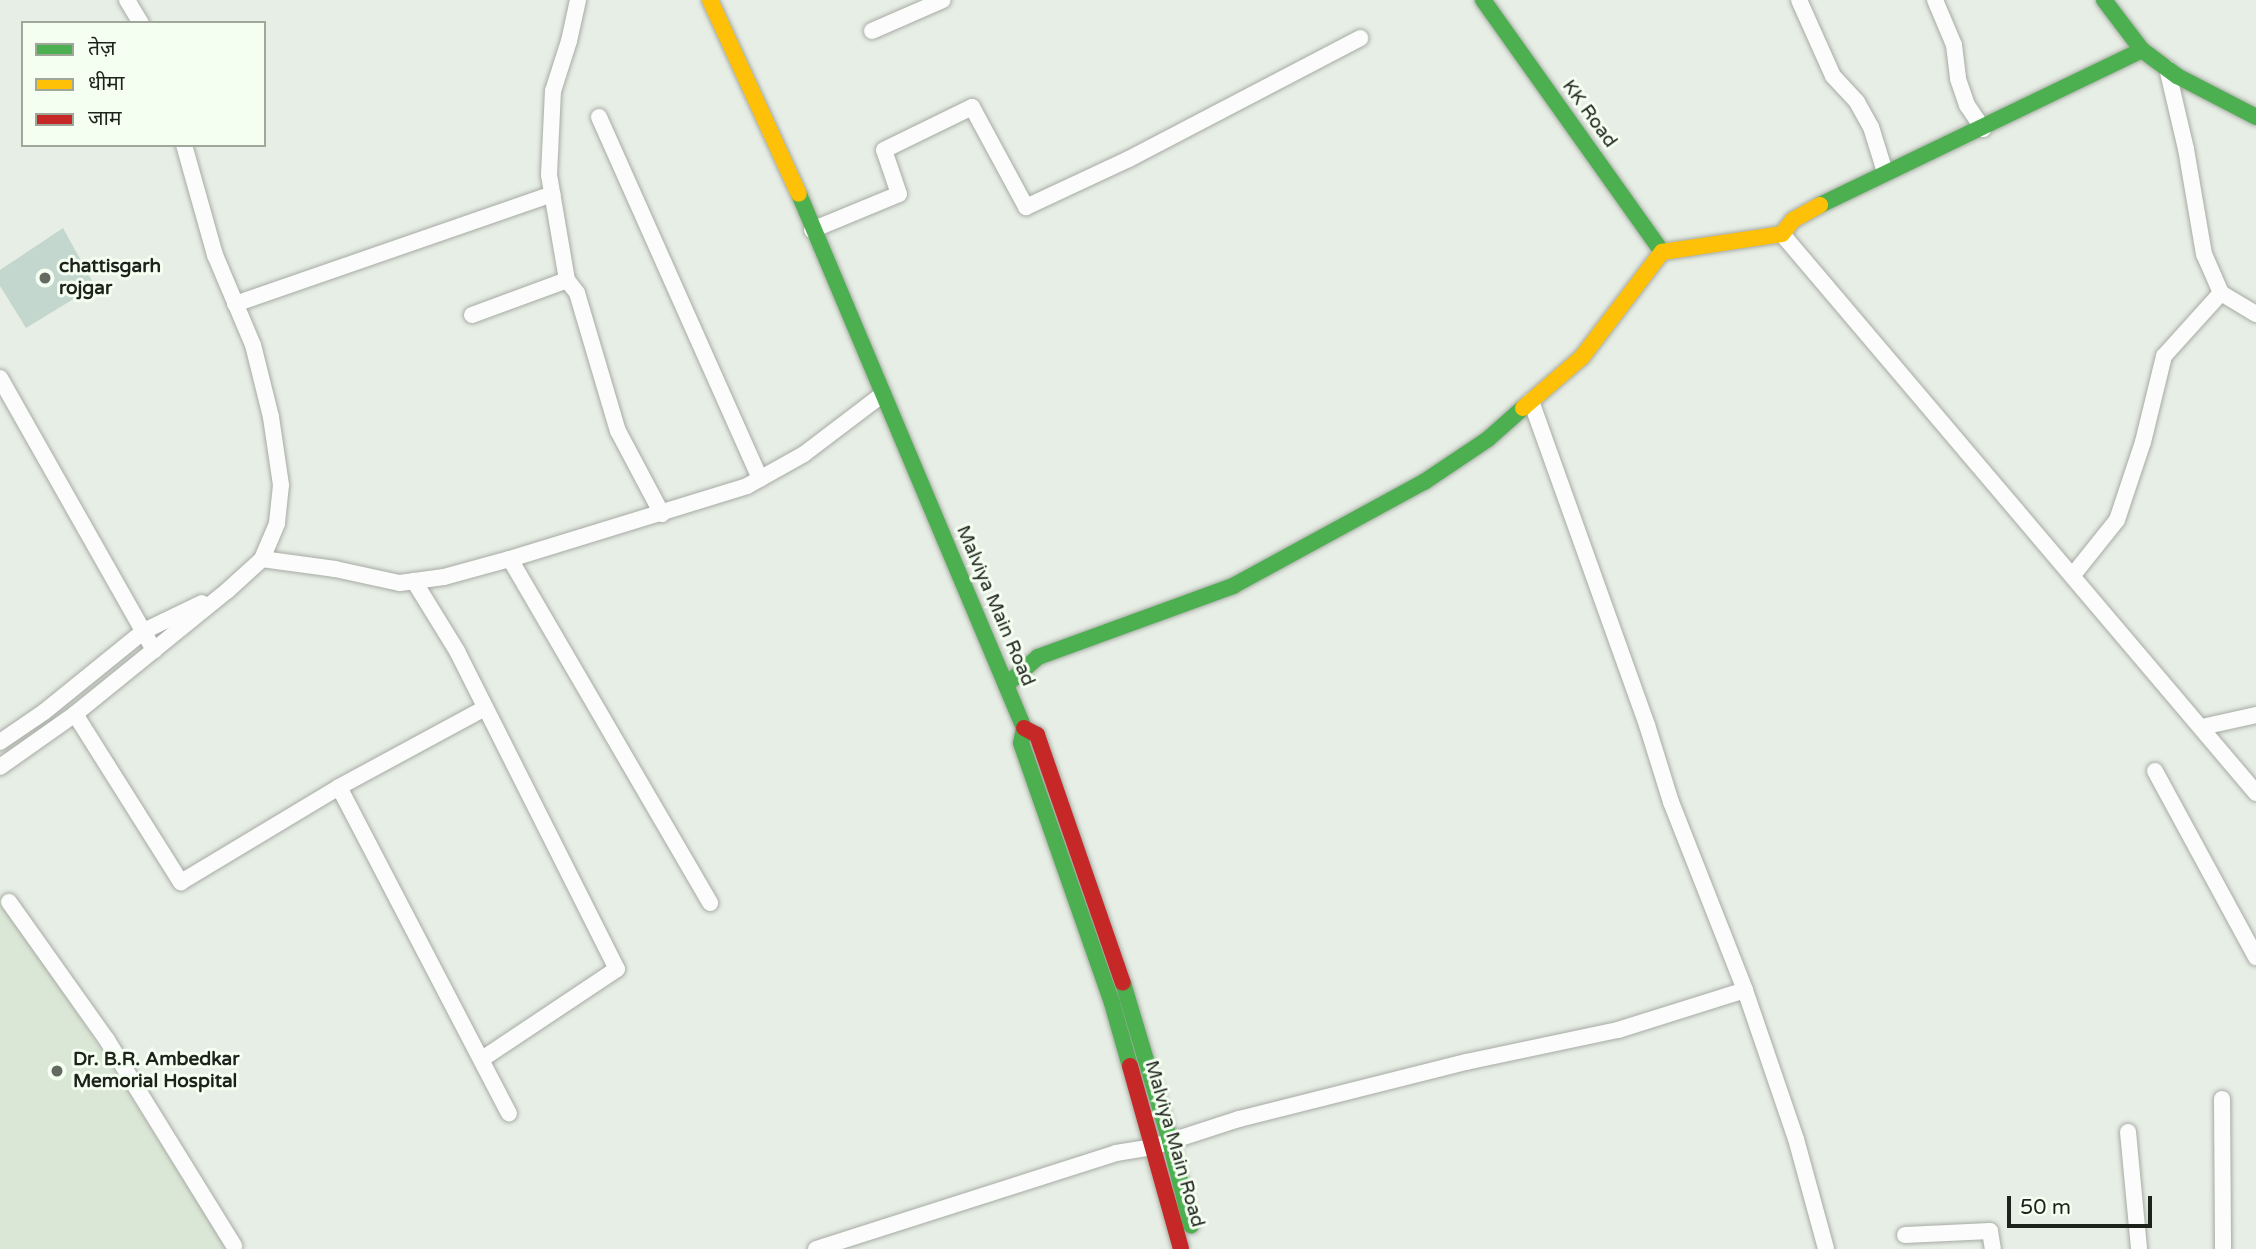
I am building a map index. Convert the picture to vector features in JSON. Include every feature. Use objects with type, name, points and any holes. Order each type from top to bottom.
[{"type":"street","points":[[127,0],[140,21]]},
{"type":"street","points":[[578,0],[569,41],[553,91],[549,175],[552,194],[567,280],[577,293],[618,431],[662,514]]},
{"type":"street","name":"Malviya Main Road","points":[[710,0],[783,157],[1024,728],[1021,743],[1112,1003],[1181,1249]]},
{"type":"street","points":[[872,31],[943,0]]},
{"type":"street","name":"KK Road","points":[[1483,0],[1662,252]]},
{"type":"street","points":[[1935,0],[1954,45],[1958,79],[1967,105],[1983,129]]},
{"type":"street","points":[[2104,0],[2142,50],[2167,68],[2256,117]]},
{"type":"street","points":[[1800,1],[1833,76],[1857,102],[1871,127],[1885,172]]},
{"type":"street","points":[[812,230],[899,194],[884,150],[972,107],[1026,207],[1129,159],[1360,38]]},
{"type":"street","points":[[1006,684],[1038,657],[1233,586],[1424,482],[1488,439],[1582,357],[1662,252],[1782,234],[1793,220],[1885,172],[1983,129],[2142,50]]},
{"type":"street","points":[[2167,68],[2186,149],[2204,254],[2221,293],[2256,314]]},
{"type":"street","points":[[599,117],[760,478]]},
{"type":"street","points":[[0,767],[75,714],[227,591],[262,559],[277,523],[281,485],[271,417],[256,357],[215,255],[185,147]]},
{"type":"street","points":[[235,304],[552,194]]},
{"type":"street","points":[[1782,234],[2256,793]]},
{"type":"street","points":[[472,315],[567,280]]},
{"type":"street","points":[[2073,575],[2117,520],[2143,442],[2164,356],[2221,293]]},
{"type":"street","points":[[3,389],[153,650]]},
{"type":"street","points":[[262,559],[335,569],[400,583],[510,559],[747,486],[804,454],[883,394]]},
{"type":"street","points":[[1531,401],[1647,725],[1671,802],[1745,990],[1796,1139],[1826,1249]]},
{"type":"street","points":[[510,559],[710,904]]},
{"type":"street","points":[[414,581],[434,609],[617,969],[482,1059]]},
{"type":"street","points":[[0,742],[44,712],[144,631],[227,591]]},
{"type":"street","points":[[75,714],[181,882],[338,787],[485,708]]},
{"type":"street","points":[[2202,727],[2256,715]]},
{"type":"street","points":[[1024,728],[1037,735],[1131,1007],[1170,1141],[1196,1249]]},
{"type":"street","points":[[2155,771],[2256,957]]},
{"type":"street","points":[[338,787],[509,1113]]},
{"type":"street","points":[[1063,864],[1079,858]]},
{"type":"street","points":[[9,902],[107,1040],[234,1246]]},
{"type":"street","points":[[816,1249],[1116,1153],[1153,1147],[1239,1119],[1452,1065],[1618,1030],[1745,990]]},
{"type":"street","points":[[2222,1099],[2223,1249]]},
{"type":"street","points":[[2128,1132],[2140,1249]]},
{"type":"street","points":[[1905,1235],[1990,1231],[1993,1249]]},
{"type":"shaded area","name":"Dr. B.R. Ambedkar Memorial Hospital","points":[[0,893],[228,1249],[0,1249]]},
{"type":"building","name":"chattisgarh rojgar","points":[[63,228],[95,286],[26,328],[0,286],[0,270]]},
{"type":"traffic: fast","points":[[1483,0],[1662,252]]},
{"type":"traffic: fast","points":[[2104,0],[2142,50],[2177,76],[2256,117]]},
{"type":"traffic: fast","points":[[1820,205],[2142,50]]},
{"type":"traffic: fast","points":[[799,194],[1024,728],[1021,743],[1112,1003],[1130,1066]]},
{"type":"traffic: fast","points":[[1006,685],[1038,657],[1233,586],[1424,482],[1488,439],[1523,408]]},
{"type":"traffic: fast","points":[[1123,983],[1170,1141],[1191,1225]]},
{"type":"traffic: slow","points":[[710,0],[799,194]]},
{"type":"traffic: slow","points":[[1523,408],[1582,357],[1662,252],[1782,234],[1793,220],[1820,205]]},
{"type":"traffic: jam","points":[[1024,728],[1037,735],[1123,983]]},
{"type":"traffic: jam","points":[[1130,1066],[1181,1249]]},
{"type":"place","name":"chattisgarh rojgar","points":[[45,278]]},
{"type":"place","name":"Dr. B.R. Ambedkar Memorial Hospital","points":[[57,1071]]}]
